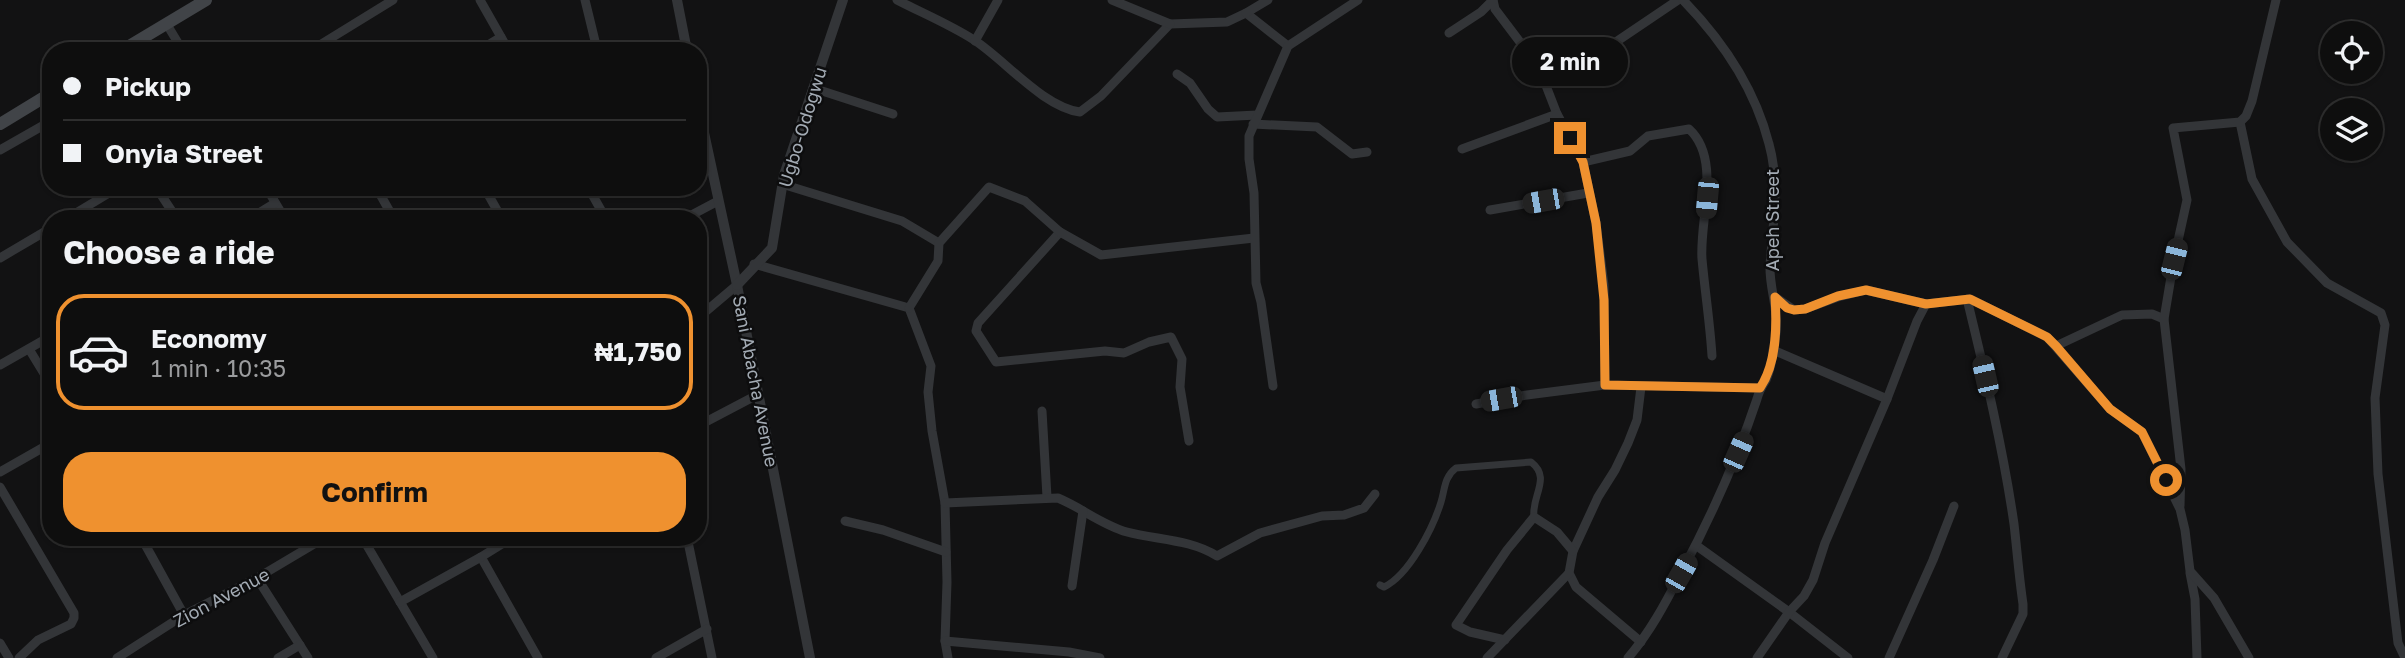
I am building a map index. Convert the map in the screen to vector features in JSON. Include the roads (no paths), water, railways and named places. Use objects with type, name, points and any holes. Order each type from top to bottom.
[{"type":"main road","points":[[135,42],[206,0]]},
{"type":"main road","points":[[0,124],[42,98]]},
{"type":"street","points":[[325,42],[393,0]]},
{"type":"street","points":[[480,0],[504,42]]},
{"type":"street","points":[[585,0],[595,41]]},
{"type":"street","points":[[677,0],[685,42]]},
{"type":"street","name":"Ugbo-Odogwu","points":[[737,285],[772,247],[782,184],[843,0]]},
{"type":"street","points":[[897,0],[975,41],[1039,92],[1069,110],[1080,112],[1101,96],[1170,24]]},
{"type":"street","points":[[975,41],[998,0]]},
{"type":"street","points":[[1112,0],[1170,24],[1227,22],[1268,0]]},
{"type":"street","points":[[1273,386],[1256,283],[1254,192],[1249,136],[1288,46],[1358,0]]},
{"type":"street","points":[[1449,33],[1494,3],[1503,0]]},
{"type":"street","points":[[1545,83],[1601,52],[1678,0]]},
{"type":"street","name":"Apeh Street","points":[[1628,658],[1664,608],[1697,546],[1745,436],[1760,388],[1767,378],[1776,333],[1775,297],[1770,272],[1774,175],[1764,125],[1742,75],[1700,17],[1683,0]]},
{"type":"street","points":[[2180,509],[2181,469],[2165,319],[2187,200],[2173,128],[2240,122],[2246,116],[2276,0]]},
{"type":"street","points":[[1494,3],[1529,54],[1583,162],[1596,223],[1604,285],[1605,385]]},
{"type":"street","points":[[1246,13],[1288,46]]},
{"type":"street","points":[[166,23],[178,42]]},
{"type":"street","points":[[493,42],[501,37]]},
{"type":"street","points":[[1177,74],[1190,83],[1217,117],[1317,127],[1352,154],[1367,152]]},
{"type":"street","points":[[813,88],[893,114]]},
{"type":"street","points":[[1462,149],[1557,114]]},
{"type":"street","points":[[2240,122],[2252,179],[2287,242],[2327,284],[2381,313],[2383,318],[2385,325],[2375,398],[2378,474],[2398,643],[2405,658]]},
{"type":"street","points":[[0,150],[42,126]]},
{"type":"street","points":[[1583,162],[1630,151],[1648,136],[1660,133],[1689,129],[1696,135],[1703,156],[1707,183],[1702,257],[1709,300],[1712,356]]},
{"type":"street","name":"Sani Abacha Avenue","points":[[707,148],[737,285],[810,658]]},
{"type":"street","points":[[782,184],[902,221],[939,243]]},
{"type":"street","points":[[909,308],[938,261],[939,243],[989,187],[1025,201],[1060,232],[1101,255],[1254,238]]},
{"type":"street","points":[[1490,211],[1588,193]]},
{"type":"street","points":[[81,210],[104,196]]},
{"type":"street","points":[[271,196],[279,210]]},
{"type":"street","points":[[701,210],[718,201]]},
{"type":"street","points":[[263,210],[275,203]]},
{"type":"street","points":[[1060,232],[978,323],[976,331],[996,362],[1105,351],[1124,353],[1149,342],[1171,337],[1182,359],[1180,387],[1189,440]]},
{"type":"street","points":[[0,258],[42,233]]},
{"type":"street","points":[[754,264],[909,308]]},
{"type":"street","points":[[707,310],[737,285]]},
{"type":"street","points":[[1775,297],[1787,308],[1794,310],[1866,290],[1926,304],[1967,299],[2047,337],[2110,409],[2142,432],[2180,509],[2195,599],[2197,658]]},
{"type":"street","points":[[1967,299],[2004,468],[2023,604],[2022,614],[2002,658]]},
{"type":"street","points":[[1756,658],[1789,611],[1804,596],[1813,580],[1825,543],[1926,304]]},
{"type":"street","points":[[909,308],[931,366],[928,392],[945,503],[945,641],[948,658]]},
{"type":"street","points":[[2056,346],[2122,315],[2152,314],[2165,319]]},
{"type":"street","points":[[0,365],[42,341]]},
{"type":"street","points":[[29,349],[42,370]]},
{"type":"street","points":[[1773,350],[1887,399]]},
{"type":"street","points":[[1475,404],[1605,385],[1760,388]]},
{"type":"street","points":[[1487,658],[1569,573],[1573,551],[1598,497],[1615,470],[1637,420],[1641,387]]},
{"type":"street","points":[[707,421],[757,395]]},
{"type":"street","points":[[1042,411],[1046,497]]},
{"type":"street","points":[[0,472],[42,448]]},
{"type":"street","points":[[1380,585],[1389,585],[1421,548],[1440,505],[1448,476],[1456,468],[1531,462],[1537,466],[1542,480],[1533,509],[1534,517],[1507,550],[1456,625],[1470,632],[1504,640]]},
{"type":"street","points":[[2166,480],[2181,469]]},
{"type":"street","points":[[0,487],[74,618],[71,624],[38,640],[19,658]]},
{"type":"street","points":[[945,503],[1058,498],[1125,532],[1201,546],[1217,556],[1260,533],[1322,516],[1344,515],[1364,508],[1375,494]]},
{"type":"street","points":[[1889,658],[1954,506]]},
{"type":"street","points":[[1072,586],[1083,510]]},
{"type":"street","points":[[1534,517],[1557,532],[1573,551]]},
{"type":"street","points":[[845,521],[883,530],[946,552]]},
{"type":"street","points":[[146,546],[184,615]]},
{"type":"street","name":"Zion Avenue","points":[[117,658],[184,615],[257,578],[311,546]]},
{"type":"street","points":[[367,546],[433,658]]},
{"type":"street","points":[[400,602],[499,546]]},
{"type":"street","points":[[689,546],[712,658]]},
{"type":"street","points":[[1697,546],[1789,611],[1848,658]]},
{"type":"street","points":[[481,557],[538,658]]},
{"type":"street","points":[[2190,571],[2214,598],[2249,658]]},
{"type":"street","points":[[1569,573],[1576,587],[1642,642]]},
{"type":"street","points":[[257,578],[308,658]]},
{"type":"street","points":[[656,658],[706,629]]},
{"type":"street","points":[[945,641],[1069,652],[1100,658]]},
{"type":"street","points":[[0,643],[9,658]]},
{"type":"street","points":[[278,658],[300,645]]}]
